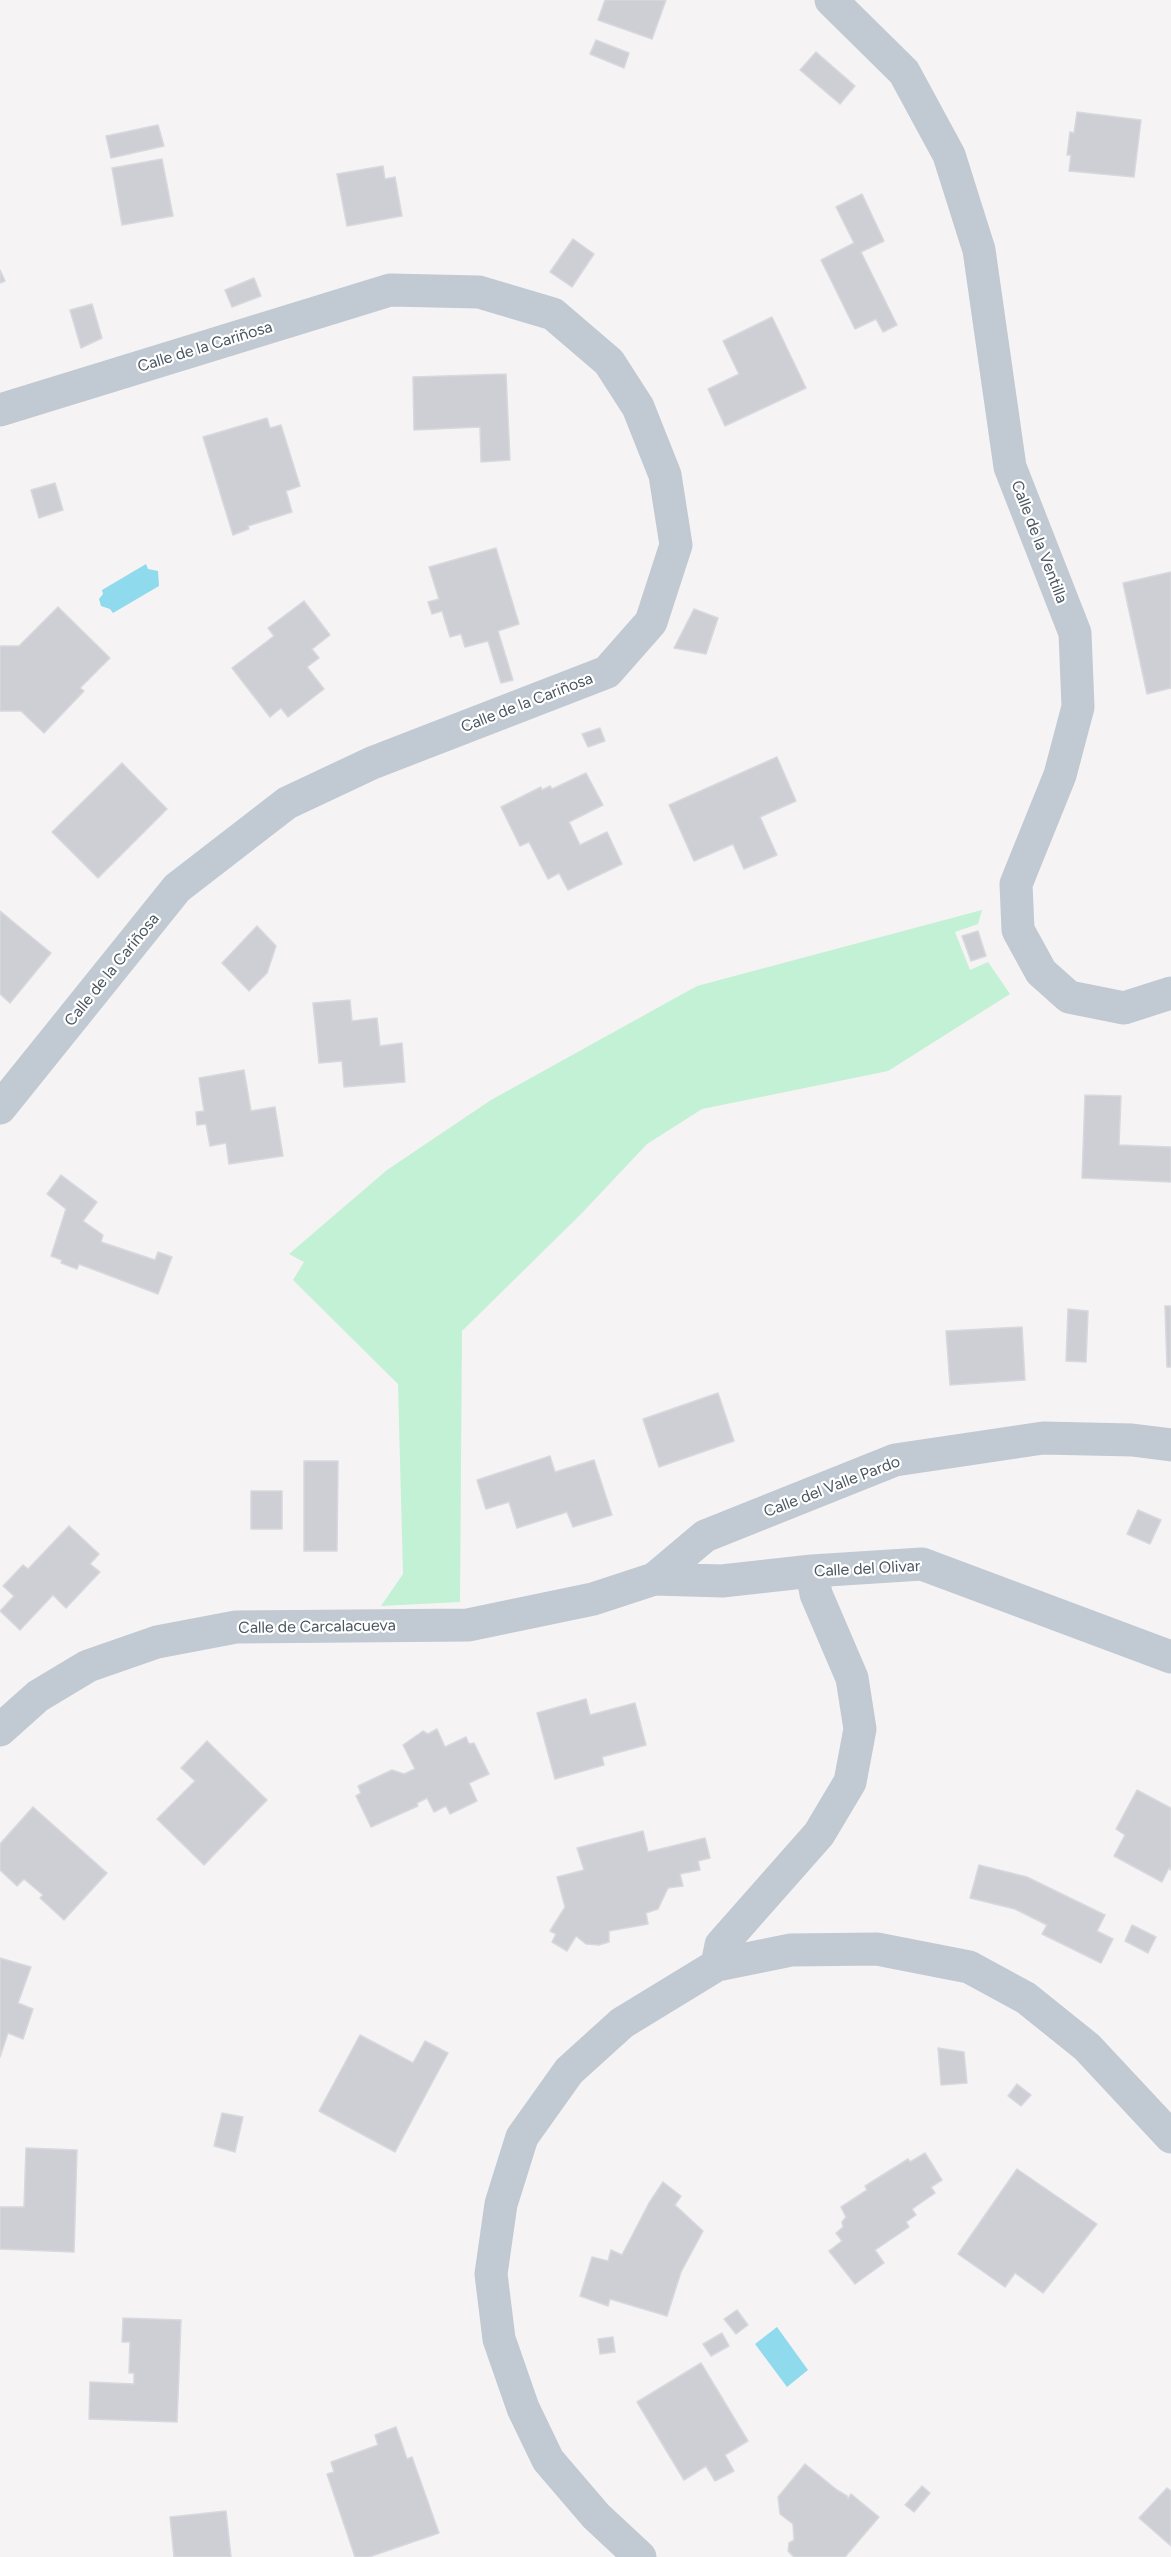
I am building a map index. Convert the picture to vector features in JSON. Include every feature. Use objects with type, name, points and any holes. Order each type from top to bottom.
[{"type":"street","name":"Calle de la Ventilla","points":[[831,0],[904,72],[949,155],[979,250],[1010,467],[1075,633],[1078,707],[1060,775],[1016,884],[1018,930],[1041,972],[1069,997],[1125,1008],[1171,993]]},
{"type":"street","name":"Calle de la Cariñosa","points":[[0,410],[390,290],[479,292],[553,314],[609,362],[638,407],[665,475],[676,545],[651,622],[607,672],[372,763],[287,803],[177,888],[0,1108]]},
{"type":"street","name":"Calle del Valle Pardo","points":[[654,1579],[705,1536],[896,1460],[1043,1438],[1132,1440],[1171,1445]]},
{"type":"street","name":"Calle del Olivar","points":[[654,1579],[722,1581],[812,1571],[922,1564],[1171,1657]]},
{"type":"street","points":[[717,1965],[721,1945],[819,1834],[850,1782],[860,1729],[852,1678],[816,1594],[812,1571]]},
{"type":"street","name":"Calle de Carcalacueva","points":[[0,1730],[38,1696],[88,1666],[157,1642],[236,1627],[468,1624],[593,1599],[654,1579]]},
{"type":"street","points":[[640,2557],[596,2516],[548,2460],[523,2408],[499,2339],[491,2274],[501,2204],[522,2137],[570,2071],[622,2023],[717,1965],[791,1950],[877,1949],[969,1967],[1026,1998],[1086,2048],[1171,2137]]},
{"type":"green space","points":[[982,910],[978,924],[955,932],[970,970],[988,962],[1010,994],[888,1071],[702,1109],[647,1144],[581,1214],[462,1331],[460,1602],[381,1606],[403,1574],[398,1384],[293,1280],[304,1262],[289,1254],[387,1170],[491,1100],[697,986]]},
{"type":"water","points":[[146,564],[148,569],[158,571],[159,586],[113,613],[110,609],[101,606],[99,599],[103,594],[102,590]]},
{"type":"water","points":[[777,2327],[808,2370],[787,2387],[755,2344]]},
{"type":"building","points":[[605,0],[666,0],[652,39],[598,20]]},
{"type":"building","points":[[596,40],[629,53],[624,68],[590,54]]},
{"type":"building","points":[[816,52],[855,86],[840,104],[800,70]]},
{"type":"building","points":[[1077,112],[1141,120],[1134,177],[1069,171],[1071,155],[1067,155],[1070,132],[1074,133]]},
{"type":"building","points":[[158,125],[164,146],[111,158],[106,136]]},
{"type":"building","points":[[162,159],[173,216],[122,225],[112,168]]},
{"type":"building","points":[[383,166],[385,179],[395,177],[402,216],[347,226],[337,174]]},
{"type":"building","points":[[862,194],[884,241],[861,252],[897,325],[883,332],[876,319],[855,329],[821,260],[854,243],[836,207]]},
{"type":"building","points":[[573,239],[594,254],[572,287],[550,272]]},
{"type":"building","points":[[0,270],[5,281],[0,283]]},
{"type":"building","points":[[254,278],[261,296],[232,307],[225,290]]},
{"type":"building","points":[[92,304],[102,338],[81,348],[70,310]]},
{"type":"building","points":[[772,317],[806,388],[725,426],[708,389],[739,374],[723,341]]},
{"type":"building","points":[[506,374],[510,460],[481,462],[480,427],[414,430],[413,377]]},
{"type":"building","points":[[267,418],[270,428],[281,425],[300,486],[286,491],[292,512],[248,526],[249,529],[233,535],[203,437]]},
{"type":"building","points":[[55,483],[63,510],[39,518],[31,490]]},
{"type":"building","points":[[496,548],[519,624],[498,631],[513,680],[501,683],[488,641],[465,647],[461,634],[450,637],[442,611],[432,614],[428,602],[439,599],[429,567]]},
{"type":"building","points":[[1171,572],[1171,688],[1147,694],[1123,583]]},
{"type":"building","points":[[304,601],[330,635],[312,649],[319,658],[307,667],[324,689],[288,717],[281,708],[270,717],[232,668],[274,636],[268,628]]},
{"type":"building","points":[[58,607],[110,658],[80,688],[84,691],[44,733],[21,711],[0,711],[0,646],[19,646]]},
{"type":"building","points":[[694,609],[718,618],[706,654],[674,648]]},
{"type":"building","points":[[600,728],[605,741],[588,747],[582,734]]},
{"type":"building","points":[[777,757],[796,801],[760,817],[777,855],[744,869],[733,844],[694,861],[669,805]]},
{"type":"building","points":[[122,763],[167,809],[98,878],[52,832]]},
{"type":"building","points":[[586,773],[603,805],[569,822],[580,845],[607,832],[622,864],[568,890],[559,873],[548,879],[529,842],[520,846],[501,807],[541,787],[542,790],[550,786],[552,789]]},
{"type":"building","points":[[0,911],[51,953],[10,1003],[0,994]]},
{"type":"building","points":[[257,926],[276,946],[267,973],[249,991],[222,963]]},
{"type":"building","points":[[978,931],[986,956],[971,961],[962,936]]},
{"type":"building","points":[[350,1000],[352,1021],[377,1018],[380,1046],[402,1043],[405,1082],[344,1087],[342,1061],[319,1063],[313,1003]]},
{"type":"building","points":[[244,1070],[251,1111],[275,1107],[283,1156],[229,1164],[226,1143],[210,1146],[206,1124],[197,1125],[196,1112],[204,1111],[199,1078]]},
{"type":"building","points":[[1085,1095],[1121,1096],[1119,1145],[1171,1147],[1171,1182],[1082,1178]]},
{"type":"building","points":[[61,1175],[97,1202],[83,1221],[103,1235],[101,1242],[155,1260],[158,1252],[172,1257],[158,1294],[79,1264],[77,1269],[51,1256],[66,1209],[47,1194]]},
{"type":"building","points":[[1165,1306],[1171,1306],[1171,1367],[1167,1367]]},
{"type":"building","points":[[1068,1309],[1088,1311],[1086,1362],[1066,1361]]},
{"type":"building","points":[[1022,1327],[1025,1380],[950,1385],[946,1331]]},
{"type":"building","points":[[718,1393],[734,1441],[659,1467],[643,1419]]},
{"type":"building","points":[[550,1456],[555,1472],[594,1460],[612,1515],[573,1527],[567,1512],[517,1528],[509,1502],[486,1509],[477,1480]]},
{"type":"building","points":[[304,1461],[338,1461],[337,1551],[304,1551]]},
{"type":"building","points":[[251,1491],[282,1491],[282,1529],[251,1529]]},
{"type":"building","points":[[1138,1510],[1161,1520],[1150,1544],[1127,1534]]},
{"type":"building","points":[[69,1526],[99,1554],[90,1564],[100,1572],[66,1608],[53,1595],[20,1630],[0,1611],[14,1596],[3,1586],[23,1565],[28,1569]]},
{"type":"building","points":[[586,1699],[590,1715],[635,1703],[646,1745],[602,1757],[604,1765],[555,1779],[537,1713]]},
{"type":"building","points":[[437,1729],[445,1747],[466,1737],[469,1744],[474,1743],[489,1774],[469,1783],[477,1801],[450,1814],[446,1806],[434,1812],[427,1798],[417,1803],[418,1806],[371,1827],[356,1796],[361,1793],[358,1786],[392,1770],[404,1774],[415,1769],[403,1745],[423,1731],[428,1734]]},
{"type":"building","points":[[207,1741],[267,1800],[204,1865],[157,1819],[195,1781],[181,1768]]},
{"type":"building","points":[[1137,1790],[1171,1808],[1171,1870],[1169,1868],[1162,1882],[1114,1856],[1125,1835],[1116,1829]]},
{"type":"building","points":[[33,1807],[107,1873],[64,1920],[40,1898],[43,1895],[24,1879],[17,1886],[0,1870],[0,1844]]},
{"type":"building","points":[[643,1831],[648,1852],[705,1838],[710,1858],[698,1861],[700,1870],[680,1874],[683,1886],[668,1888],[658,1909],[646,1913],[648,1924],[609,1931],[609,1942],[599,1945],[586,1944],[576,1936],[567,1951],[552,1942],[556,1934],[550,1931],[565,1907],[557,1877],[584,1870],[577,1848]]},
{"type":"building","points":[[979,1865],[1027,1877],[1105,1915],[1097,1931],[1113,1939],[1101,1963],[1042,1934],[1047,1925],[1015,1909],[970,1898]]},
{"type":"building","points":[[1132,1925],[1156,1937],[1148,1953],[1125,1941]]},
{"type":"building","points":[[0,1958],[31,1967],[18,2003],[33,2009],[23,2039],[8,2033],[0,2057]]},
{"type":"building","points":[[360,2035],[413,2063],[425,2041],[448,2053],[395,2152],[319,2111]]},
{"type":"building","points":[[938,2048],[964,2052],[967,2083],[941,2085]]},
{"type":"building","points":[[1017,2084],[1031,2095],[1021,2106],[1008,2096]]},
{"type":"building","points":[[222,2113],[243,2117],[235,2152],[214,2146]]},
{"type":"building","points":[[26,2148],[77,2150],[74,2252],[0,2249],[0,2207],[24,2207]]},
{"type":"building","points":[[925,2153],[942,2180],[931,2187],[935,2193],[912,2209],[916,2215],[906,2222],[909,2227],[875,2250],[884,2263],[855,2284],[829,2251],[842,2241],[836,2233],[843,2227],[842,2222],[846,2217],[841,2207],[867,2190],[865,2186],[908,2159],[910,2162]]},
{"type":"building","points":[[1017,2169],[1097,2224],[1043,2293],[1015,2273],[1005,2287],[958,2254]]},
{"type":"building","points":[[663,2182],[681,2196],[675,2205],[703,2231],[681,2272],[667,2316],[610,2299],[608,2306],[580,2296],[592,2257],[608,2261],[611,2250],[622,2255],[649,2203]]},
{"type":"building","points":[[737,2310],[748,2325],[736,2334],[724,2319]]},
{"type":"building","points":[[123,2318],[181,2320],[177,2422],[89,2419],[90,2382],[134,2384],[134,2373],[129,2373],[130,2342],[122,2342]]},
{"type":"building","points":[[722,2333],[729,2346],[711,2356],[703,2344]]},
{"type":"building","points":[[613,2337],[615,2352],[600,2354],[598,2339]]},
{"type":"building","points":[[701,2363],[748,2441],[725,2455],[734,2471],[715,2481],[706,2466],[684,2480],[637,2402]]},
{"type":"building","points":[[396,2427],[407,2459],[412,2457],[439,2533],[369,2557],[355,2557],[327,2474],[334,2472],[331,2462],[378,2445],[375,2435]]},
{"type":"building","points":[[805,2464],[848,2499],[851,2494],[879,2517],[845,2557],[794,2557],[788,2551],[789,2543],[794,2540],[793,2524],[780,2514],[778,2497]]},
{"type":"building","points":[[922,2486],[930,2493],[914,2512],[905,2505]]},
{"type":"building","points":[[1167,2488],[1171,2491],[1171,2546],[1139,2518]]},
{"type":"building","points":[[226,2511],[231,2557],[174,2557],[170,2517]]}]
